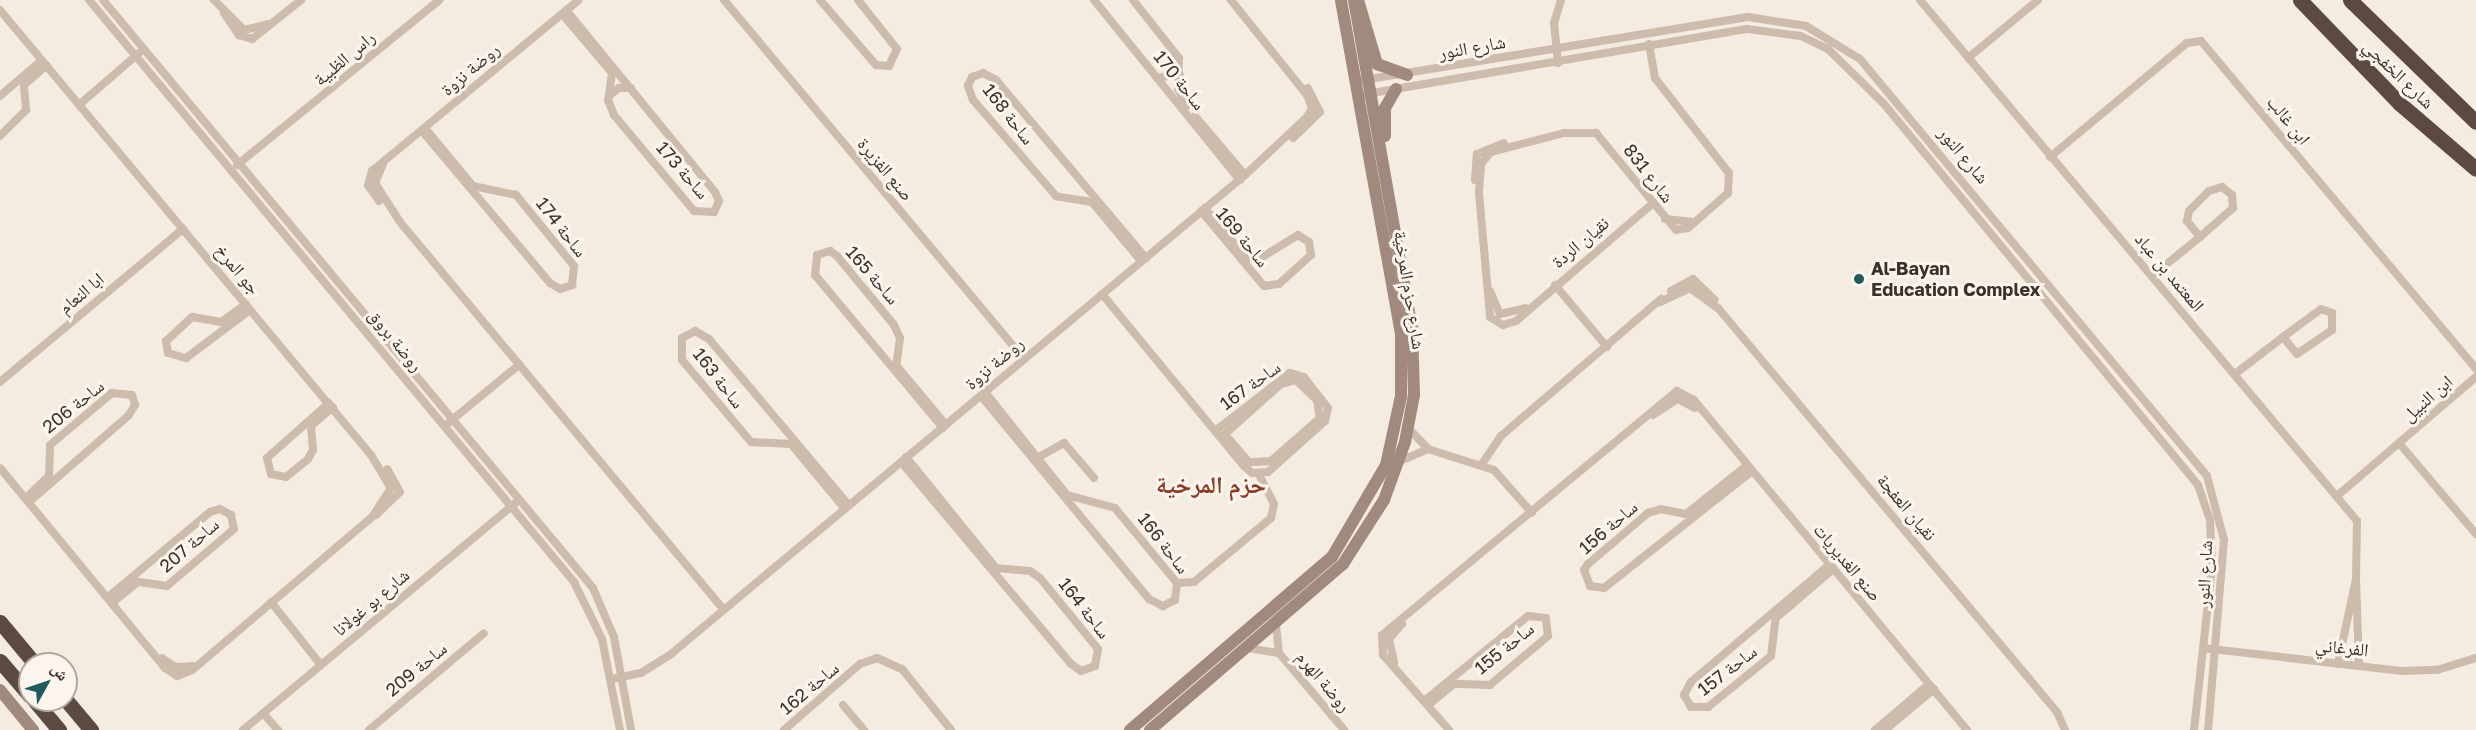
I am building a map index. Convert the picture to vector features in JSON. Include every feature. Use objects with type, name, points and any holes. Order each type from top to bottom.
[{"type":"highway","name":"شارع الخفجي","points":[[2300,0],[2399,103],[2476,169]]},
{"type":"highway","name":"شارع الخفجي","points":[[2350,0],[2476,122]]},
{"type":"highway","points":[[0,622],[25,652]]},
{"type":"highway","points":[[0,661],[18,682]]},
{"type":"highway","points":[[44,712],[59,730]]},
{"type":"highway","points":[[76,712],[91,730]]},
{"type":"street","name":"روضة بروق","points":[[89,0],[233,173],[448,423],[520,499],[592,588],[614,637],[631,730]]},
{"type":"street","name":"روضة بروق","points":[[103,0],[243,165],[583,595],[612,679],[620,730]]},
{"type":"street","points":[[214,0],[224,12],[249,32],[301,0]]},
{"type":"street","name":"راس الظبية","points":[[233,173],[437,0]]},
{"type":"street","name":"روضة نزوة","points":[[579,0],[372,171],[368,185],[724,610]]},
{"type":"street","name":"صنع الفزيرة","points":[[724,0],[1024,359]]},
{"type":"street","points":[[820,0],[876,65],[889,66],[897,49],[858,0]]},
{"type":"street","name":"ساحة 170","points":[[1094,0],[1243,178]]},
{"type":"street","name":"ساحة 170","points":[[1133,0],[1179,58],[1181,98],[1243,178]]},
{"type":"street","name":"روضة نزوة","points":[[612,679],[654,667],[1314,119],[1320,107],[1231,0]]},
{"type":"street","name":"شارع حزم المرخية","points":[[1341,0],[1362,80]]},
{"type":"street","points":[[1356,0],[1377,63],[1407,75]]},
{"type":"street","name":"شارع حزم المرخية","points":[[1130,730],[1332,557],[1386,465],[1401,396],[1401,334],[1362,80],[1356,0]]},
{"type":"street","points":[[1558,63],[1554,23],[1561,0]]},
{"type":"street","name":"المعتمد بن عباد","points":[[1920,0],[2337,496],[2360,531],[2356,579],[2359,666]]},
{"type":"street","points":[[1968,58],[2038,0]]},
{"type":"street","name":"جو المرخ","points":[[0,10],[331,405],[371,455],[392,488],[372,517],[194,666],[169,664],[141,637],[0,468]]},
{"type":"street","name":"ساحة 173","points":[[564,12],[631,88],[716,192],[718,205],[710,214],[690,207],[614,115],[609,96],[612,73],[564,12]]},
{"type":"street","name":"شارع النور","points":[[1362,80],[1407,75],[1748,17],[1806,26],[1834,40],[1876,76],[2195,459],[2216,498],[2224,540],[2208,730]]},
{"type":"street","name":"شارع النور","points":[[1364,94],[1558,63],[1649,44],[1747,29],[1801,36],[1828,49],[1867,83],[2198,485],[2212,540],[2194,730]]},
{"type":"street","name":"ابن غالب","points":[[2050,157],[2187,43],[2201,41],[2476,369]]},
{"type":"street","name":"شارع 831","points":[[1563,134],[1590,136],[1608,147],[1664,219],[1676,230],[1692,222],[1719,198],[1725,179],[1709,150],[1655,78],[1649,44]]},
{"type":"street","points":[[80,104],[144,49]]},
{"type":"street","points":[[3,93],[44,62]]},
{"type":"street","points":[[0,136],[26,110],[24,85],[44,62]]},
{"type":"street","name":"ساحة 168","points":[[983,73],[996,80],[1144,259],[1096,206],[1056,196],[973,100],[968,86],[972,76],[983,73]]},
{"type":"street","points":[[1157,78],[1180,74]]},
{"type":"street","points":[[609,96],[619,88],[631,88]]},
{"type":"street","points":[[1386,173],[1384,118],[1396,89]]},
{"type":"street","points":[[3,93],[24,95]]},
{"type":"street","name":"شارع حزم المرخية","points":[[1150,730],[1276,625],[1343,564],[1374,517],[1400,461],[1408,428],[1415,361],[1386,173],[1364,94]]},
{"type":"street","name":"ساحة 174","points":[[424,130],[473,186],[516,195],[574,266],[572,285],[555,287],[488,211],[424,130]]},
{"type":"street","name":"نقيان الردة","points":[[1563,134],[1516,143],[1484,158],[1479,193],[1487,285],[1500,314],[1531,306],[1652,204]]},
{"type":"street","points":[[1075,201],[1080,180]]},
{"type":"street","points":[[2152,276],[2200,237],[2233,208],[2232,195],[2222,188],[2209,191],[2189,211],[2187,220],[2200,237]]},
{"type":"street","points":[[488,211],[493,190]]},
{"type":"street","name":"ساحة 169","points":[[1203,210],[1243,255],[1263,257],[1293,235],[1305,237],[1312,249],[1310,258],[1275,286],[1264,286],[1203,210]]},
{"type":"street","name":"ابا النعام","points":[[0,382],[183,229]]},
{"type":"street","name":"ساحة 165","points":[[817,255],[837,256],[894,325],[899,344],[896,365],[944,427],[814,275],[817,255]]},
{"type":"street","points":[[1254,276],[1263,257]]},
{"type":"street","points":[[1555,285],[1607,347]]},
{"type":"street","name":"نقيان العفجة","points":[[1482,464],[1501,436],[1660,302],[1690,288],[1718,308],[2057,712],[2065,730]]},
{"type":"street","name":"ساحة 167","points":[[1104,293],[1220,433],[1247,470],[1259,475],[1274,504],[1270,518],[1194,582],[1177,583]]},
{"type":"street","points":[[2052,307],[2062,298]]},
{"type":"street","points":[[248,307],[213,339],[181,360],[166,349],[168,338],[192,317],[225,320],[248,307]]},
{"type":"street","points":[[2235,374],[2315,311],[2327,310],[2335,318],[2332,330],[2304,353],[2297,354],[2283,337]]},
{"type":"street","points":[[211,319],[213,339]]},
{"type":"street","name":"ساحة 163","points":[[703,333],[847,507],[798,450],[785,442],[759,446],[747,438],[682,360],[682,338],[703,333]]},
{"type":"street","points":[[878,351],[899,344]]},
{"type":"street","points":[[448,423],[520,364]]},
{"type":"street","name":"ساحة 167","points":[[1220,433],[1290,374],[1308,381],[1328,408],[1327,418],[1259,475]]},
{"type":"street","name":"ابن النبيل","points":[[2337,496],[2476,377]]},
{"type":"street","name":"ساحة 167","points":[[1291,380],[1304,385],[1321,409],[1317,422],[1263,465],[1245,459],[1220,433],[1291,380]]},
{"type":"street","name":"ساحة 206","points":[[112,393],[132,395],[132,412],[69,469],[27,500],[47,480],[48,447],[112,393]]},
{"type":"street","name":"ساحة 166","points":[[983,394],[1071,499],[1115,508],[1177,583],[1175,600],[1154,603],[1082,518],[983,394]]},
{"type":"street","name":"صنع الغديريات","points":[[1449,730],[1381,649],[1382,636],[1640,422],[1678,399],[1704,414],[1967,730]]},
{"type":"street","points":[[331,405],[314,423],[308,459],[276,478],[267,469],[267,458],[294,433],[331,405]]},
{"type":"street","points":[[772,443],[779,423]]},
{"type":"street","points":[[1408,428],[1428,448],[1482,464],[1503,478],[1532,513]]},
{"type":"street","points":[[294,433],[312,439]]},
{"type":"street","points":[[1037,458],[1064,443],[1094,478]]},
{"type":"street","name":"ابن النبيل","points":[[2399,443],[2476,534]]},
{"type":"street","points":[[1400,461],[1428,448]]},
{"type":"street","name":"ساحة 164","points":[[904,459],[996,568],[1040,578],[1098,649],[1097,663],[1087,671],[1076,669],[1007,588],[904,459]]},
{"type":"street","points":[[48,463],[69,469]]},
{"type":"street","name":"ساحة 156","points":[[1749,469],[1674,533],[1604,588],[1585,579],[1588,564],[1648,513],[1690,512],[1749,469]]},
{"type":"street","name":"شارع بو غولانا","points":[[243,730],[520,499]]},
{"type":"street","points":[[1082,518],[1088,501]]},
{"type":"street","name":"ساحة 207","points":[[215,509],[225,509],[234,519],[230,533],[168,586],[135,583],[110,599],[146,565],[215,509]]},
{"type":"street","points":[[1670,512],[1674,533]]},
{"type":"street","points":[[146,565],[149,585]]},
{"type":"street","name":"ساحة 157","points":[[1831,568],[1778,615],[1771,656],[1708,707],[1691,706],[1684,695],[1691,682],[1831,568]]},
{"type":"street","points":[[1007,588],[1016,571]]},
{"type":"street","name":"المعتمد بن عباد","points":[[2338,664],[2356,579]]},
{"type":"street","points":[[271,602],[321,664]]},
{"type":"street","name":"ساحة 155","points":[[1540,615],[1549,624],[1544,640],[1490,685],[1454,684],[1426,703],[1465,665],[1528,616],[1540,615]]},
{"type":"street","name":"روضة الهرم","points":[[1276,625],[1279,653],[1341,729]]},
{"type":"street","points":[[1756,627],[1774,633]]},
{"type":"street","name":"ساحة 209","points":[[369,730],[484,633]]},
{"type":"street","name":"روضة الهرم","points":[[1247,648],[1279,653]]},
{"type":"street","name":"الفرغاني","points":[[2203,648],[2359,666],[2437,670],[2476,658]]},
{"type":"street","name":"ساحة 162","points":[[784,730],[866,660],[887,659],[918,690],[950,730]]},
{"type":"street","points":[[1465,665],[1468,685]]},
{"type":"street","points":[[1875,730],[1931,687]]},
{"type":"street","points":[[1885,730],[1931,687]]},
{"type":"street","points":[[0,690],[33,730]]},
{"type":"street","points":[[843,705],[864,730]]},
{"type":"street","points":[[263,713],[278,730]]},
{"type":"place","name":"Al-Bayan Education Complex","points":[[1859,279]]},
{"type":"district","name":"حزم المرخية","points":[[1211,484]]}]
